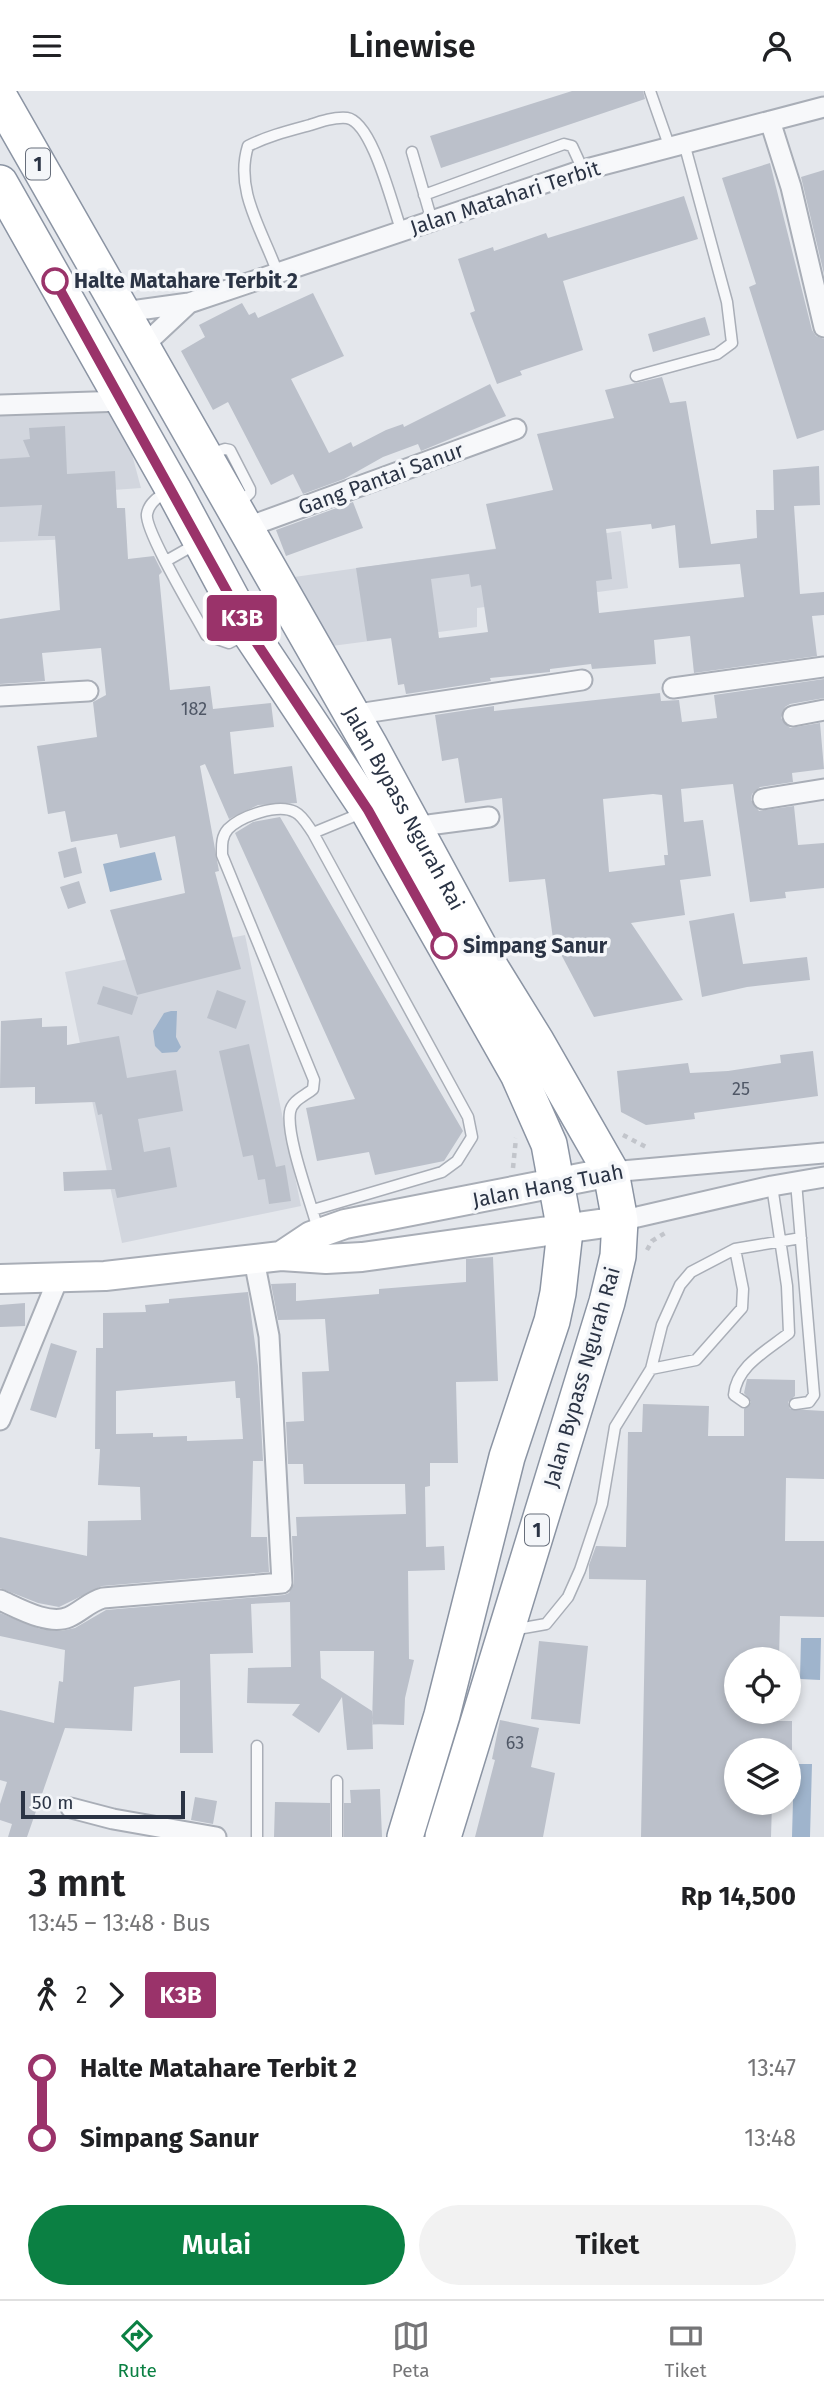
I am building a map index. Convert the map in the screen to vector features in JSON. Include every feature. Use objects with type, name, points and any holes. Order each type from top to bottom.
[{"type":"highway","name":"Jalan Bypass Ngurah Rai","points":[[0,98],[133,327],[351,715],[410,846],[537,1112],[559,1182],[565,1231],[561,1277],[552,1321],[507,1457],[442,1715],[405,1837]]},
{"type":"highway","name":"Jalan Bypass Ngurah Rai","points":[[0,183],[202,541],[250,633],[368,810],[410,846],[611,1172],[620,1221],[618,1256],[607,1302],[443,1837]]},
{"type":"highway","points":[[93,348],[133,327]]},
{"type":"main road","name":"Jalan Hang Tuah","points":[[267,1258],[316,1221],[379,1217],[611,1172]]},
{"type":"main road","name":"Jalan Hang Tuah","points":[[0,1279],[58,1279],[267,1258],[362,1257],[565,1231],[620,1221]]},
{"type":"street","name":"Jalan Matahari Terbit","points":[[133,327],[189,303],[583,170],[824,107]]},
{"type":"street","points":[[770,121],[791,187],[824,327]]},
{"type":"street","name":"Jalan Matahari Terbit","points":[[133,327],[189,303]]},
{"type":"street","points":[[0,405],[124,401]]},
{"type":"street","name":"Gang Pantai Sanur","points":[[239,518],[516,429]]},
{"type":"street","points":[[673,688],[824,667]]},
{"type":"street","points":[[351,715],[582,680]]},
{"type":"street","points":[[0,696],[88,691]]},
{"type":"street","points":[[793,716],[824,710]]},
{"type":"street","points":[[762,799],[824,789]]},
{"type":"street","points":[[410,846],[489,817]]},
{"type":"street","name":"Jalan Hang Tuah","points":[[611,1172],[824,1153]]},
{"type":"street","name":"Jalan Hang Tuah","points":[[620,1221],[772,1186],[824,1177]]},
{"type":"street","points":[[0,1600],[39,1616],[60,1619],[69,1618],[92,1602],[103,1598],[282,1583],[267,1258]]},
{"type":"street","points":[[0,1420],[58,1279]]},
{"type":"street","points":[[71,1808],[113,1819],[216,1837]]},
{"type":"lane","points":[[636,376],[717,354],[732,343],[727,302],[677,146],[650,91]]},
{"type":"lane","points":[[278,274],[243,183],[243,164],[248,146],[268,136],[331,119],[349,118],[362,127],[372,144],[401,232]]},
{"type":"lane","points":[[424,195],[564,143],[572,146],[583,170]]},
{"type":"lane","points":[[412,152],[432,221]]},
{"type":"lane","points":[[173,489],[155,498],[147,512],[147,523],[166,561],[206,635],[229,643],[250,633]]},
{"type":"lane","points":[[166,561],[202,541]]},
{"type":"lane","points":[[283,809],[299,815],[313,833],[468,1117],[472,1137],[457,1161],[442,1172],[316,1221],[291,1132],[290,1111],[294,1102],[313,1089],[314,1080],[222,855],[222,839],[228,829],[241,821],[283,809]]},
{"type":"lane","points":[[313,833],[368,810]]},
{"type":"lane","points":[[795,1404],[809,1402],[814,1395],[796,1182]]},
{"type":"lane","points":[[772,1186],[782,1240],[789,1333]]},
{"type":"lane","points":[[506,1631],[547,1624],[568,1597],[602,1504],[615,1427],[651,1369],[662,1325],[680,1285],[691,1272],[735,1249],[801,1238]]},
{"type":"lane","points":[[651,1369],[696,1360],[742,1308],[743,1289],[735,1249]]},
{"type":"lane","points":[[744,1402],[734,1395],[735,1382],[742,1371],[789,1333],[810,1335]]},
{"type":"lane","points":[[257,1747],[257,1837]]},
{"type":"lane","points":[[337,1781],[337,1837]]},
{"type":"path","points":[[502,1194],[501,1180],[512,1172],[516,1123],[537,1112]]},
{"type":"shaded area","points":[[118,402],[141,488],[71,493],[73,539],[0,542],[0,409]]},
{"type":"shaded area","points":[[621,531],[628,588],[477,608],[477,627],[324,647],[287,578]]},
{"type":"shaded area","points":[[245,935],[301,1206],[122,1243],[65,972]]},
{"type":"water","points":[[155,852],[162,880],[110,892],[103,864]]},
{"type":"water","points":[[177,1011],[176,1037],[181,1047],[177,1052],[162,1053],[155,1046],[153,1031],[164,1013]]},
{"type":"water","points":[[801,1638],[821,1638],[820,1680],[801,1679]]},
{"type":"water","points":[[801,1764],[812,1764],[810,1837],[792,1837],[793,1815],[801,1815]]},
{"type":"building","points":[[572,91],[643,91],[645,99],[441,168],[430,136]]},
{"type":"building","points":[[770,163],[812,330],[816,336],[824,339],[824,430],[797,439],[749,287],[756,284],[722,178]]},
{"type":"building","points":[[824,170],[824,274],[801,177]]},
{"type":"building","points":[[684,196],[698,239],[563,281],[583,350],[520,371],[522,375],[497,384],[470,313],[475,311],[458,259],[493,247],[494,251],[546,233],[548,238]]},
{"type":"building","points":[[313,293],[344,356],[291,379],[329,453],[351,442],[353,447],[386,430],[403,424],[404,427],[490,384],[506,416],[421,451],[418,444],[383,457],[344,479],[303,494],[293,474],[271,485],[228,402],[213,410],[181,351],[205,337],[199,325],[242,303],[249,315],[255,312],[258,318]]},
{"type":"building","points":[[705,317],[710,335],[653,352],[648,334]]},
{"type":"building","points":[[662,377],[670,403],[686,401],[711,544],[757,538],[756,510],[774,510],[773,470],[819,466],[820,505],[794,506],[800,594],[824,592],[824,615],[812,616],[817,656],[694,673],[690,636],[654,640],[656,664],[592,669],[591,664],[550,669],[550,672],[490,678],[491,681],[406,694],[404,684],[398,685],[391,638],[367,641],[356,568],[496,549],[486,504],[553,490],[537,434],[614,418],[605,390]],"holes":[[[651,524],[652,529],[675,525],[679,568],[740,564],[744,597],[599,613],[596,581],[612,579],[606,529]],[[469,574],[471,587],[481,585],[488,632],[439,638],[431,579]]]},
{"type":"building","points":[[65,426],[67,474],[115,471],[117,508],[125,508],[128,559],[154,556],[162,572],[159,575],[170,690],[210,686],[213,709],[271,703],[274,727],[230,732],[234,774],[292,766],[297,803],[258,805],[229,819],[205,764],[200,766],[219,871],[215,872],[241,969],[137,995],[110,910],[185,893],[175,836],[120,848],[117,834],[71,842],[65,811],[48,814],[37,746],[97,737],[93,702],[106,695],[101,648],[42,653],[45,681],[0,684],[0,619],[60,610],[55,536],[38,536],[42,505],[0,507],[0,459],[30,457],[23,440],[30,439],[29,428]]},
{"type":"building","points":[[353,502],[363,528],[286,556],[276,530]]},
{"type":"building","points":[[824,679],[824,698],[790,704],[785,707],[781,718],[790,728],[820,723],[824,769],[792,773],[793,782],[760,787],[752,794],[751,800],[759,811],[794,806],[798,845],[824,843],[824,888],[785,892],[786,898],[750,902],[733,784],[681,789],[684,822],[703,820],[711,876],[680,880],[685,915],[631,923],[683,1000],[594,1017],[553,939],[545,879],[509,882],[502,798],[465,803],[458,758],[442,761],[435,715],[494,706],[494,711],[660,693],[661,701],[679,700],[682,722],[717,718],[714,695]],"holes":[[[662,795],[668,855],[664,855],[665,865],[609,872],[603,799]]]},
{"type":"building","points":[[280,817],[463,1131],[444,1161],[375,1175],[369,1152],[317,1161],[306,1108],[355,1099],[235,833],[253,822]]},
{"type":"building","points":[[76,847],[82,873],[64,878],[58,852]]},
{"type":"building","points":[[79,881],[86,903],[68,909],[60,887]]},
{"type":"building","points":[[734,913],[743,964],[807,957],[810,980],[747,987],[702,997],[689,921]]},
{"type":"building","points":[[103,986],[138,997],[132,1015],[97,1004]]},
{"type":"building","points":[[217,990],[246,1001],[236,1029],[207,1018]]},
{"type":"building","points":[[42,1018],[42,1027],[67,1026],[67,1045],[119,1036],[127,1078],[176,1070],[183,1111],[138,1119],[144,1152],[170,1147],[177,1187],[117,1198],[115,1189],[64,1191],[63,1172],[112,1170],[102,1114],[98,1115],[95,1102],[35,1104],[35,1087],[0,1088],[1,1021]]},
{"type":"building","points":[[249,1044],[276,1167],[285,1165],[291,1201],[269,1204],[265,1179],[258,1180],[253,1155],[243,1157],[219,1051]]},
{"type":"building","points":[[813,1051],[818,1096],[694,1113],[695,1119],[646,1125],[621,1112],[617,1071],[688,1063],[690,1073],[728,1071],[781,1063],[780,1055]]},
{"type":"building","points":[[493,1257],[498,1381],[456,1382],[458,1463],[430,1463],[430,1486],[425,1487],[426,1547],[444,1546],[445,1570],[408,1571],[409,1659],[414,1660],[405,1698],[404,1725],[372,1724],[373,1749],[347,1750],[342,1697],[319,1733],[292,1715],[300,1704],[247,1703],[248,1668],[291,1667],[290,1602],[251,1604],[253,1653],[210,1654],[213,1753],[180,1753],[180,1680],[134,1687],[132,1731],[65,1728],[27,1837],[8,1837],[12,1824],[0,1820],[0,1804],[7,1782],[0,1780],[0,1710],[54,1723],[59,1681],[63,1682],[65,1650],[0,1636],[0,1613],[40,1629],[61,1631],[75,1628],[106,1610],[284,1595],[289,1593],[294,1583],[292,1536],[297,1536],[296,1517],[406,1514],[405,1484],[304,1484],[303,1464],[288,1464],[286,1422],[304,1421],[302,1372],[329,1371],[325,1319],[278,1320],[271,1284],[296,1283],[296,1301],[379,1294],[379,1289],[466,1282],[466,1259]],"holes":[[[320,1651],[374,1651],[372,1718],[372,1711],[321,1678]]]},
{"type":"building","points":[[248,1292],[258,1366],[263,1461],[253,1461],[251,1537],[267,1537],[269,1572],[102,1586],[59,1607],[38,1603],[0,1588],[0,1537],[87,1556],[88,1521],[141,1520],[140,1487],[98,1485],[100,1449],[95,1449],[96,1348],[103,1348],[103,1313],[146,1312],[145,1305],[169,1303],[169,1299]],"holes":[[[235,1381],[236,1398],[240,1398],[243,1439],[187,1441],[187,1436],[116,1434],[116,1391]]]},
{"type":"building","points":[[25,1303],[25,1326],[0,1327],[0,1305]]},
{"type":"building","points":[[51,1343],[77,1351],[56,1418],[30,1410]]},
{"type":"building","points":[[747,1379],[795,1380],[795,1396],[788,1402],[790,1409],[824,1411],[824,1479],[786,1478],[785,1541],[824,1541],[824,1617],[780,1616],[779,1647],[724,1647],[724,1724],[792,1724],[792,1738],[724,1738],[724,1815],[772,1815],[771,1837],[641,1837],[646,1580],[589,1579],[589,1565],[596,1546],[626,1547],[628,1432],[642,1432],[643,1404],[709,1406],[708,1436],[744,1436],[744,1409],[751,1402],[744,1393]]},
{"type":"building","points":[[539,1641],[588,1646],[580,1724],[531,1719]]},
{"type":"building","points":[[500,1720],[539,1728],[531,1767],[555,1773],[543,1837],[475,1837],[495,1760],[492,1759]]},
{"type":"building","points":[[380,1789],[382,1837],[344,1837],[344,1803],[351,1803],[350,1790]]},
{"type":"building","points":[[195,1797],[217,1801],[213,1824],[191,1820]]},
{"type":"building","points":[[275,1802],[330,1803],[330,1837],[274,1837]]},
{"type":"bus line","name":"K3B","points":[[55,281],[202,541],[250,633],[368,810],[395,863],[444,946]]},
{"type":"place","name":"Halte Matahare Terbit 2","points":[[55,281]]},
{"type":"place","name":"Simpang Sanur","points":[[444,946]]}]
